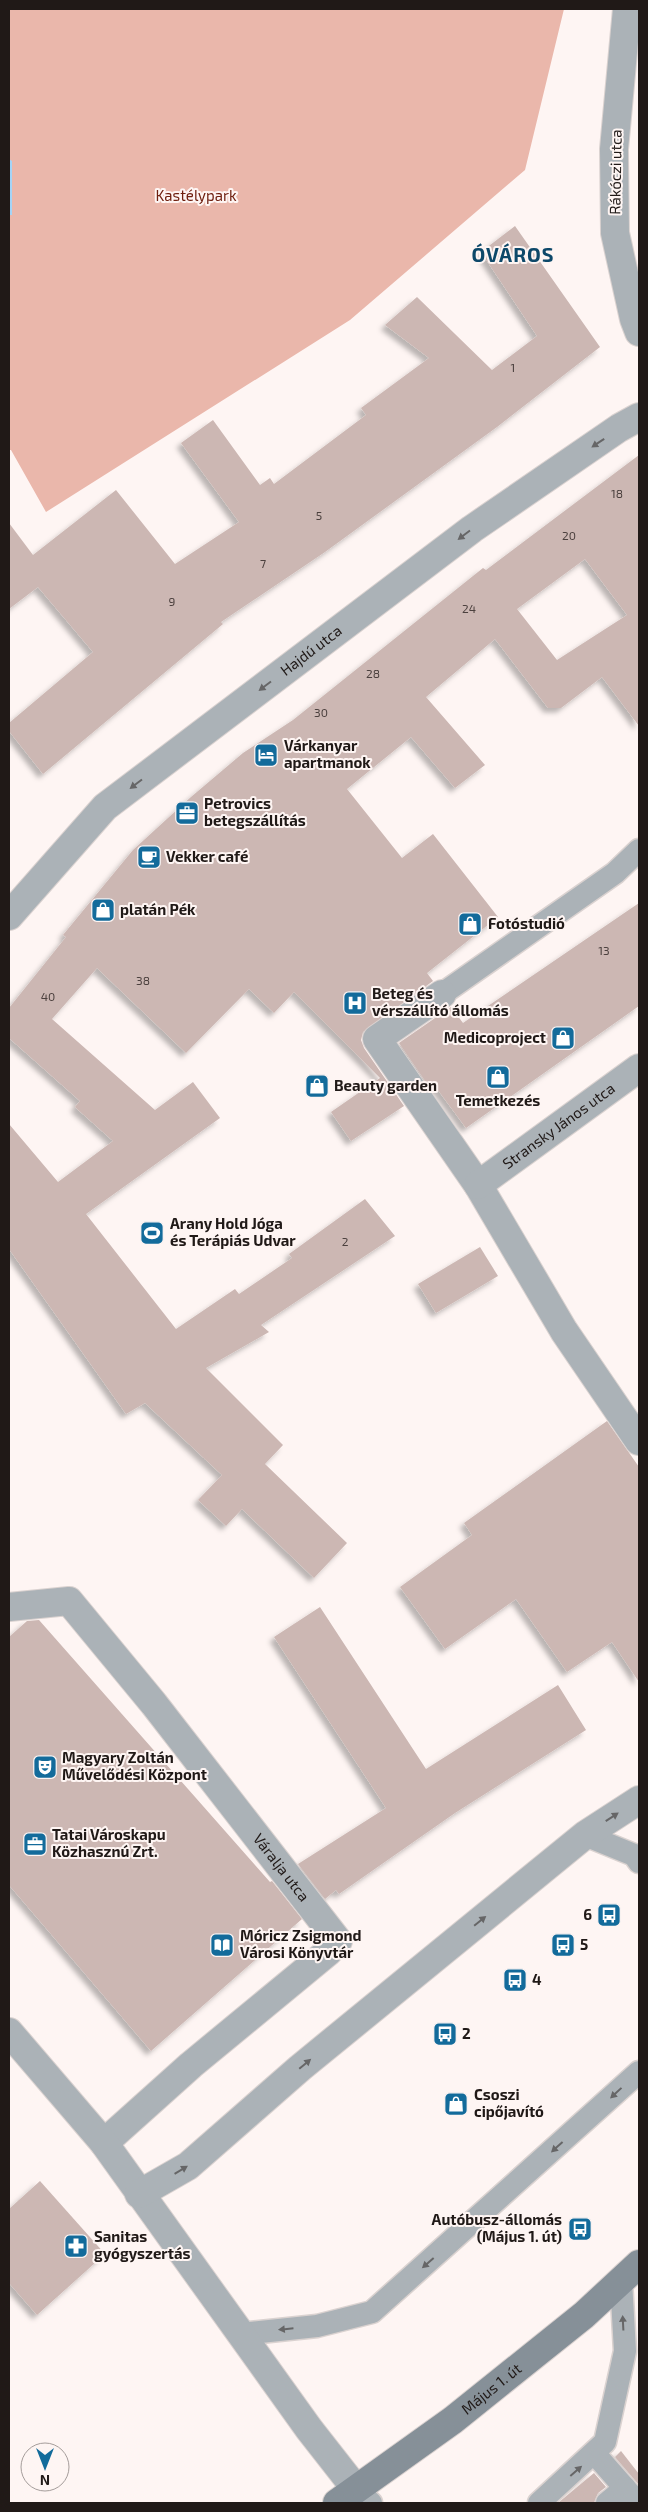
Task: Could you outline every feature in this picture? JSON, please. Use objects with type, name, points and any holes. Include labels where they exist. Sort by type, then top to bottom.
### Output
[{"type":"main road","name":"Május 1. út","points":[[355,2498],[584,2315],[630,2273]]},
{"type":"street","name":"Rákóczi utca","points":[[627,9],[614,149],[615,233],[634,318],[639,332]]},
{"type":"street","name":"Hajdú utca","points":[[9,916],[105,807],[472,529],[619,428],[639,417]]},
{"type":"street","points":[[442,994],[377,1039],[478,1185],[564,1331],[639,1440]]},
{"type":"street","name":"Stransky János utca","points":[[478,1185],[639,1068]]},
{"type":"street","name":"Váralja utca","points":[[9,1607],[69,1601],[154,1704],[338,1941],[328,1952],[191,2065],[104,2143]]},
{"type":"street","points":[[140,2194],[188,2166],[300,2068],[585,1835],[639,1800]]},
{"type":"street","points":[[9,2032],[104,2143],[309,2429],[355,2498]]},
{"type":"lane","points":[[442,994],[615,873],[639,850]]},
{"type":"lane","points":[[585,1835],[634,1855],[639,1862]]},
{"type":"lane","points":[[241,2334],[318,2326],[372,2312],[639,2072]]},
{"type":"lane","points":[[539,2503],[595,2454],[605,2442],[625,2351],[630,2273]]},
{"type":"lane","points":[[595,2454],[631,2496],[607,2503]]},
{"type":"green space","name":"Kastélypark","points":[[9,9],[564,9],[525,170],[350,320],[46,512],[11,450],[9,450]]},
{"type":"water","points":[[9,159],[12,161],[12,215],[9,215]]},
{"type":"building","points":[[515,226],[600,347],[497,427],[325,552],[221,622],[223,624],[43,774],[9,731],[9,723],[93,652],[38,587],[9,609],[9,523],[33,555],[116,490],[175,564],[239,522],[181,443],[213,420],[260,485],[270,478],[274,484],[366,415],[361,408],[429,358],[385,325],[417,297],[492,370],[537,336],[481,252]]},
{"type":"building","points":[[639,455],[639,726],[602,677],[561,708],[548,708],[495,639],[426,697],[485,765],[455,788],[411,737],[347,789],[402,858],[433,834],[498,917],[427,973],[433,981],[363,1032],[361,1040],[364,1048],[404,1106],[351,1141],[331,1112],[380,1078],[294,992],[274,1013],[249,989],[186,1053],[97,968],[52,1019],[155,1110],[193,1082],[220,1118],[86,1214],[176,1329],[235,1289],[239,1294],[292,1258],[289,1254],[365,1199],[395,1236],[261,1325],[269,1332],[206,1368],[283,1445],[265,1464],[347,1543],[314,1578],[242,1509],[226,1526],[198,1500],[222,1475],[145,1403],[126,1414],[9,1249],[9,1124],[58,1182],[113,1141],[75,1107],[80,1101],[9,1038],[9,1008],[66,937],[63,935],[133,850],[243,753],[293,720],[483,568],[486,570]],"holes":[[[585,559],[627,615],[557,660],[517,609]]]},
{"type":"building","points":[[639,903],[639,1006],[466,1128],[435,1086],[430,1088],[399,1043],[451,1007],[463,1023]]},
{"type":"building","points":[[480,1247],[498,1276],[436,1313],[418,1284]]},
{"type":"building","points":[[607,1421],[639,1467],[639,1682],[612,1642],[567,1672],[516,1599],[445,1649],[400,1587],[472,1535],[464,1523]]},
{"type":"building","points":[[320,1607],[426,1769],[558,1685],[586,1730],[455,1813],[339,1894],[336,1890],[325,1899],[298,1864],[386,1808],[274,1637]]},
{"type":"building","points":[[39,1620],[270,1882],[272,1881],[302,1919],[151,2051],[9,1885],[9,1637],[27,1621]]},
{"type":"building","points":[[40,2181],[105,2254],[37,2315],[9,2283],[9,2209]]},
{"type":"building","points":[[621,2451],[639,2474],[639,2485],[615,2457]]},
{"type":"building","points":[[594,2473],[606,2487],[598,2493],[594,2503],[558,2503]]},
{"type":"place","name":"Várkanyar apartmanok","points":[[266,755]]},
{"type":"place","name":"Petrovics betegszállítás","points":[[187,813]]},
{"type":"place","name":"Vekker café","points":[[149,857]]},
{"type":"place","name":"platán Pék","points":[[103,910]]},
{"type":"place","name":"Fotóstudió","points":[[470,924]]},
{"type":"place","name":"Beteg és vérszállító állomás","points":[[355,1003]]},
{"type":"place","name":"Medicoproject","points":[[563,1038]]},
{"type":"place","name":"Temetkezés","points":[[498,1077]]},
{"type":"place","name":"Beauty garden","points":[[317,1086]]},
{"type":"place","name":"Arany Hold Jóga és Terápiás Udvar","points":[[152,1233]]},
{"type":"place","name":"Magyary Zoltán Művelődési Központ","points":[[45,1767]]},
{"type":"place","name":"Tatai Városkapu Közhasznú Zrt.","points":[[35,1844]]},
{"type":"place","name":"6","points":[[609,1915]]},
{"type":"place","name":"Móricz Zsigmond Városi Könyvtár","points":[[222,1945]]},
{"type":"place","name":"5","points":[[563,1945]]},
{"type":"place","name":"4","points":[[515,1980]]},
{"type":"place","name":"2","points":[[445,2034]]},
{"type":"place","name":"Csoszi cipőjavító","points":[[456,2104]]},
{"type":"place","name":"Autóbusz-állomás (Május 1. út)","points":[[580,2229]]},
{"type":"place","name":"Sanitas gyógyszertás","points":[[76,2246]]},
{"type":"district","name":"ÓVÁROS","points":[[513,255]]}]
